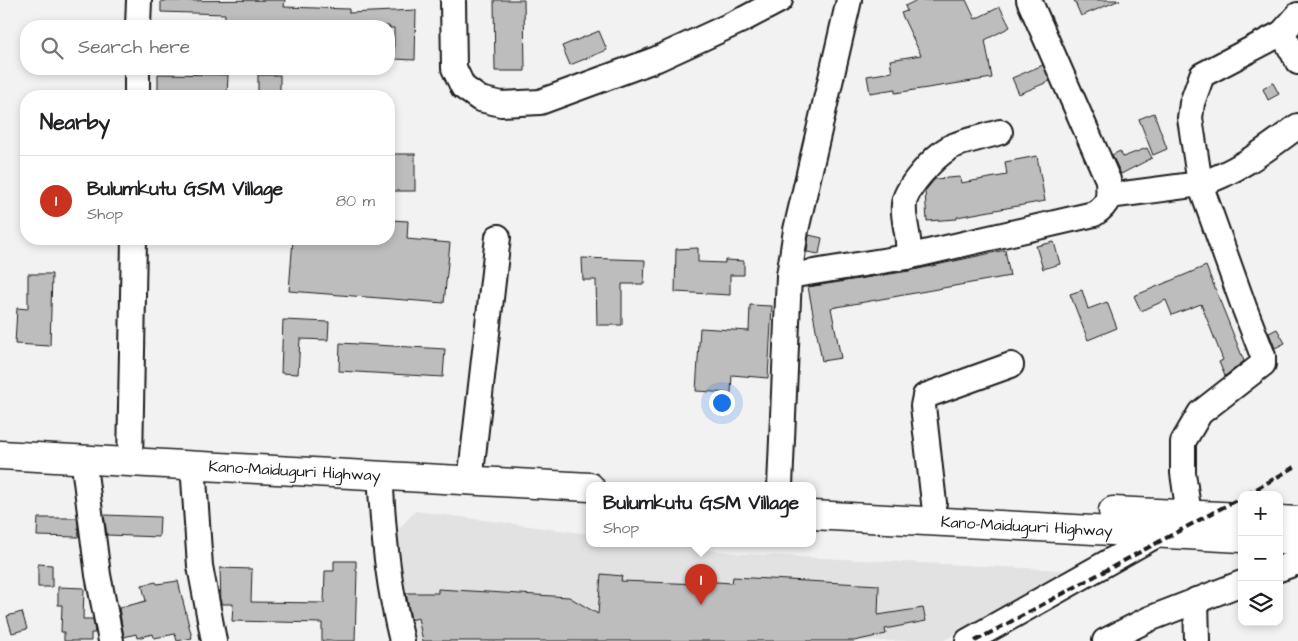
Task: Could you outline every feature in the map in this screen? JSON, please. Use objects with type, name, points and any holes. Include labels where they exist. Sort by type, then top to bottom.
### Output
[{"type":"highway","name":"Kano-Maiduguri Highway","points":[[0,455],[586,487]]},
{"type":"highway","name":"Kano-Maiduguri Highway","points":[[0,468],[586,500]]},
{"type":"highway","name":"Kano-Maiduguri Highway","points":[[816,497],[1238,517]]},
{"type":"highway","name":"Kano-Maiduguri Highway","points":[[816,515],[1238,538]]},
{"type":"highway","points":[[1283,520],[1298,521]]},
{"type":"highway","points":[[1283,540],[1298,541]]},
{"type":"street","points":[[138,20],[139,0]]},
{"type":"street","points":[[453,0],[454,68],[463,87],[480,99],[501,104],[540,102],[657,59],[780,0]]},
{"type":"street","points":[[780,482],[789,276],[796,230],[849,0]]},
{"type":"street","points":[[789,276],[907,258],[1094,214],[1105,206],[1109,196],[1108,180],[1029,0]]},
{"type":"street","points":[[968,641],[1189,515],[1183,473],[1183,442],[1200,413],[1263,364],[1264,356],[1244,307],[1200,184],[1190,118],[1192,103],[1202,75],[1282,33],[1298,15]]},
{"type":"street","points":[[1282,33],[1298,62]]},
{"type":"street","points":[[137,75],[137,90]]},
{"type":"street","points":[[1109,196],[1200,184],[1213,180],[1266,150],[1298,126]]},
{"type":"street","points":[[907,258],[909,250],[904,204],[907,192],[914,182],[949,147],[1000,132]]},
{"type":"street","points":[[470,482],[498,238]]},
{"type":"street","points":[[130,462],[134,245]]},
{"type":"street","points":[[934,503],[923,406],[925,396],[1011,365]]},
{"type":"street","points":[[85,473],[98,575],[111,641]]},
{"type":"street","points":[[194,479],[200,566],[214,641]]},
{"type":"street","points":[[381,489],[384,546],[392,603],[402,641]]},
{"type":"street","points":[[1283,568],[1298,562]]},
{"type":"street","points":[[1106,641],[1149,619],[1238,584]]},
{"type":"street","points":[[1196,600],[1197,641]]},
{"type":"shaded area","points":[[415,511],[586,533],[586,547],[688,547],[743,554],[1064,570],[943,641],[406,641],[384,546]]},
{"type":"building","points":[[285,0],[284,7],[349,9],[349,13],[416,10],[415,60],[395,59],[395,20],[225,20],[225,14],[161,12],[161,1]]},
{"type":"building","points":[[494,0],[524,0],[525,71],[495,71]]},
{"type":"building","points":[[917,0],[966,0],[975,19],[1000,7],[1010,27],[985,40],[992,78],[895,93],[895,89],[870,93],[867,76],[892,72],[890,60],[921,55],[901,13],[907,11],[905,6]]},
{"type":"building","points":[[1074,0],[1120,0],[1081,16]]},
{"type":"building","points":[[599,31],[607,50],[570,65],[562,46]]},
{"type":"building","points":[[1043,65],[1050,81],[1019,94],[1012,78]]},
{"type":"building","points":[[158,75],[228,75],[227,90],[158,90]]},
{"type":"building","points":[[258,75],[280,75],[280,90],[258,90]]},
{"type":"building","points":[[1273,83],[1279,94],[1268,100],[1263,89]]},
{"type":"building","points":[[1154,113],[1167,149],[1153,155],[1139,119]]},
{"type":"building","points":[[1147,148],[1152,158],[1121,174],[1112,155],[1120,151],[1123,157]]},
{"type":"building","points":[[395,154],[415,154],[415,191],[395,191]]},
{"type":"building","points":[[1037,156],[1045,201],[957,217],[957,219],[927,221],[925,191],[935,179],[960,177],[961,183],[1007,175],[1005,162]]},
{"type":"building","points":[[395,220],[408,221],[407,239],[450,243],[444,303],[289,291],[293,245],[395,245]]},
{"type":"building","points":[[809,235],[822,238],[819,254],[807,252]]},
{"type":"building","points":[[1054,242],[1060,264],[1043,269],[1036,246]]},
{"type":"building","points":[[698,248],[698,262],[725,263],[725,260],[744,261],[744,275],[730,275],[730,295],[675,292],[676,249]]},
{"type":"building","points":[[1005,250],[1010,276],[831,308],[841,358],[822,361],[808,287],[909,271]]},
{"type":"building","points":[[582,258],[645,260],[644,284],[622,284],[622,325],[597,325],[596,280],[583,280]]},
{"type":"building","points":[[1206,266],[1244,361],[1225,376],[1219,362],[1223,360],[1201,304],[1172,315],[1166,300],[1141,311],[1134,296]]},
{"type":"building","points":[[28,274],[52,274],[50,346],[15,344],[17,308],[28,309]]},
{"type":"building","points":[[1082,290],[1088,309],[1107,302],[1117,328],[1088,340],[1070,294]]},
{"type":"building","points":[[750,305],[772,306],[768,378],[732,375],[731,393],[696,391],[700,328],[749,331]]},
{"type":"building","points":[[283,320],[329,322],[328,340],[300,339],[298,374],[281,373]]},
{"type":"building","points":[[1277,329],[1285,343],[1275,348],[1269,333]]},
{"type":"building","points":[[340,343],[445,349],[443,377],[339,371]]},
{"type":"building","points":[[104,515],[160,517],[159,537],[107,535]]},
{"type":"building","points":[[38,518],[77,518],[78,537],[37,536]]},
{"type":"building","points":[[334,561],[356,561],[355,641],[322,641],[322,623],[232,621],[233,604],[221,604],[220,568],[252,569],[251,602],[324,603],[325,571],[334,571]]},
{"type":"building","points":[[38,564],[52,565],[52,587],[38,587]]},
{"type":"building","points":[[601,574],[622,576],[621,581],[700,584],[700,581],[732,583],[733,577],[879,585],[878,615],[923,608],[926,621],[885,629],[886,634],[854,641],[423,641],[418,618],[411,620],[406,593],[438,593],[438,589],[569,597],[598,614]]},
{"type":"building","points":[[178,581],[192,638],[177,641],[175,634],[154,638],[153,634],[137,638],[136,634],[124,637],[119,608],[146,601],[142,585]]},
{"type":"building","points":[[58,587],[84,588],[83,619],[93,619],[95,633],[91,633],[91,641],[64,641],[64,632],[61,632],[62,605],[58,605]]},
{"type":"building","points":[[22,612],[27,629],[12,633],[7,616]]},
{"type":"railway","points":[[1253,491],[1298,465]]},
{"type":"railway","points":[[975,641],[1238,499]]},
{"type":"place","name":"Bulumkutu GSM Village","points":[[701,605]]}]
